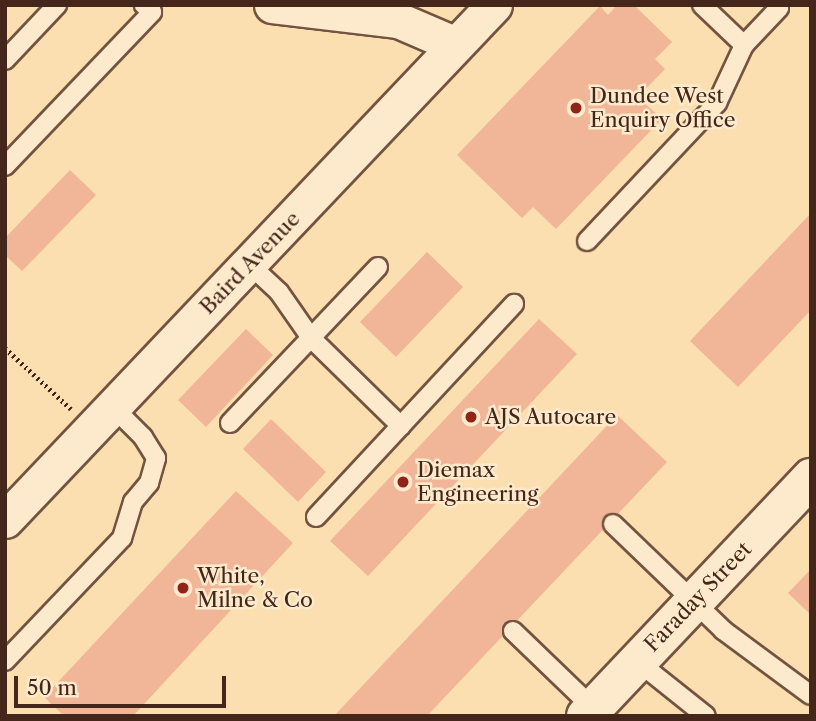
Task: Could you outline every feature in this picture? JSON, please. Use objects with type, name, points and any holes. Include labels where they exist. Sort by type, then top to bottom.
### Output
[{"type":"street","points":[[272,5],[398,20],[456,46]]},
{"type":"street","name":"Baird Avenue","points":[[5,520],[494,5]]},
{"type":"street","name":"Faraday Street","points":[[589,712],[811,478]]},
{"type":"lane","points":[[5,60],[57,5]]},
{"type":"lane","points":[[5,166],[152,12],[144,5]]},
{"type":"lane","points":[[702,5],[744,45]]},
{"type":"lane","points":[[587,242],[718,103],[744,45],[779,8],[776,5]]},
{"type":"lane","points":[[249,264],[279,292],[311,338],[401,426]]},
{"type":"lane","points":[[230,423],[378,267]]},
{"type":"lane","points":[[316,517],[514,304]]},
{"type":"lane","points":[[5,661],[122,538],[133,502],[149,483],[156,458],[143,437],[103,418]]},
{"type":"lane","points":[[613,524],[723,630],[811,695]]},
{"type":"lane","points":[[513,631],[589,712]]},
{"type":"lane","points":[[637,661],[706,716]]},
{"type":"path","points":[[5,348],[103,418]]},
{"type":"building","name":"Dundee West Enquiry Office","points":[[617,5],[634,5],[672,42],[655,59],[665,69],[638,97],[662,119],[556,229],[533,207],[522,218],[457,155],[600,6],[608,15]]},
{"type":"building","points":[[70,170],[96,195],[22,271],[5,255],[5,238]]},
{"type":"building","points":[[811,213],[811,310],[738,387],[690,341]]},
{"type":"building","points":[[427,252],[463,287],[396,357],[360,322]]},
{"type":"building","points":[[539,319],[577,354],[368,576],[330,541]]},
{"type":"building","points":[[246,329],[273,355],[206,427],[178,400]]},
{"type":"building","points":[[617,415],[667,462],[427,716],[334,716]]},
{"type":"building","points":[[271,419],[326,472],[298,502],[243,449]]},
{"type":"building","points":[[236,491],[293,543],[133,716],[64,716],[44,697]]},
{"type":"building","points":[[811,569],[811,615],[788,593]]},
{"type":"place","name":"Dundee West Enquiry Office","points":[[576,108]]},
{"type":"place","name":"AJS Autocare","points":[[471,417]]},
{"type":"place","name":"Diemax Engineering","points":[[403,482]]},
{"type":"place","name":"White, Milne & Co","points":[[183,588]]}]
